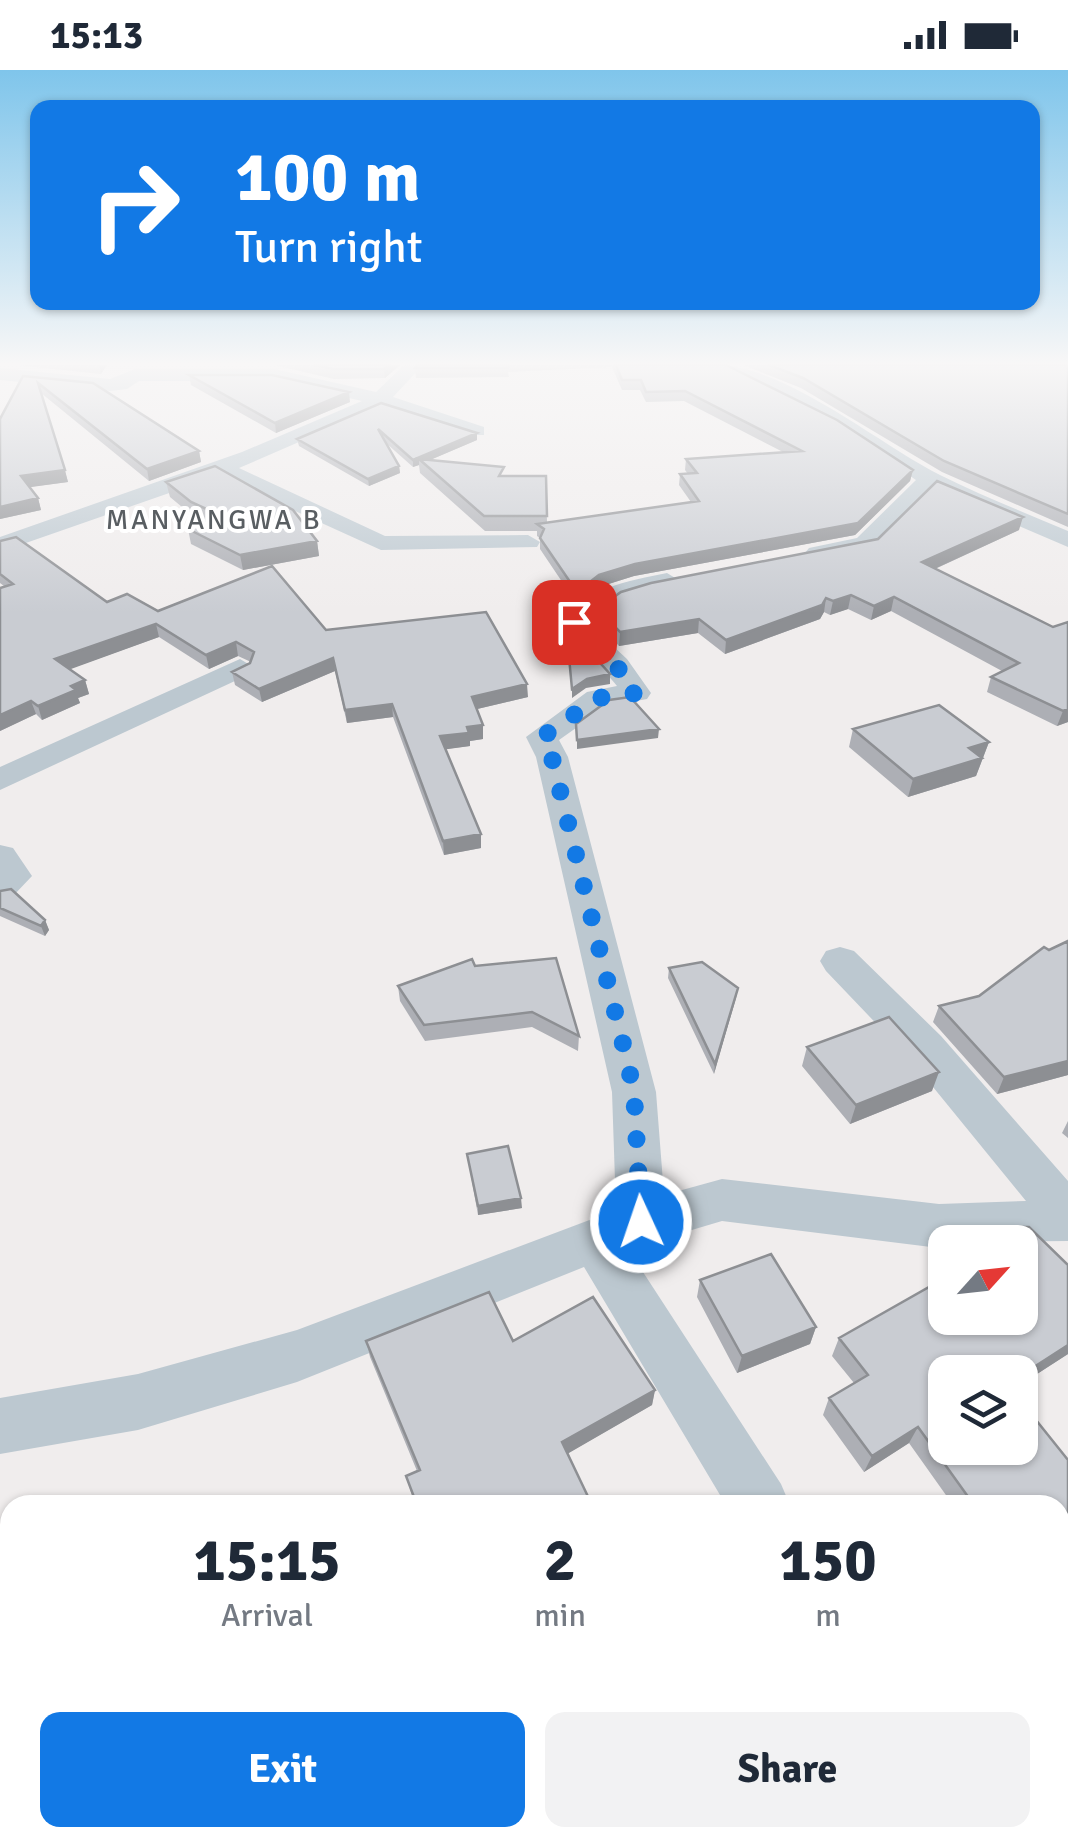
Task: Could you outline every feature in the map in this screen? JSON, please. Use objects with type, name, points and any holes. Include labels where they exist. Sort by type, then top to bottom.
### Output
[{"type":"street","points":[[0,546],[267,448]]},
{"type":"street","points":[[881,448],[930,479],[1068,540]]},
{"type":"street","points":[[220,468],[381,544],[528,542]]},
{"type":"street","points":[[786,559],[866,544],[930,479]]},
{"type":"street","points":[[703,574],[644,586],[580,613],[574,622],[576,629],[616,665],[636,693],[598,698],[542,737],[552,758],[634,1092],[618,1232],[755,1495]]},
{"type":"street","points":[[0,780],[240,668]]},
{"type":"street","points":[[0,856],[14,869],[14,876],[0,887]]},
{"type":"street","points":[[840,961],[926,1048],[1068,1218]]},
{"type":"street","points":[[0,1426],[138,1402],[297,1356],[618,1232],[722,1200],[939,1226],[1068,1218]]},
{"type":"building","points":[[0,448],[58,448],[65,470],[21,476],[38,498],[0,507]]},
{"type":"building","points":[[120,448],[199,451],[147,469]]},
{"type":"building","points":[[313,448],[389,448],[399,466],[368,479]]},
{"type":"building","points":[[399,448],[442,448],[413,460]]},
{"type":"building","points":[[796,448],[879,448],[913,470],[858,523],[635,564],[599,575],[577,592],[540,538],[544,529],[537,524],[699,501],[680,474],[697,473],[686,459],[802,451]]},
{"type":"building","points":[[922,448],[1068,448],[1068,514]]},
{"type":"building","points":[[419,459],[504,467],[499,476],[546,476],[547,516],[484,516]]},
{"type":"building","points":[[215,466],[293,510],[317,541],[240,555],[188,529],[222,516],[191,502],[166,482]]},
{"type":"building","points":[[937,481],[1023,517],[922,562],[1053,627],[1068,622],[1068,709],[1063,711],[991,677],[1019,663],[894,597],[874,606],[851,595],[833,601],[826,598],[822,605],[726,640],[699,619],[620,632],[597,609],[621,592],[651,583],[878,539]]},
{"type":"building","points":[[16,537],[107,602],[127,594],[158,611],[272,566],[326,630],[486,612],[527,684],[472,697],[483,725],[467,727],[469,733],[440,736],[481,834],[443,841],[392,704],[345,710],[333,658],[259,689],[232,672],[250,663],[254,652],[236,642],[206,655],[156,624],[55,659],[85,680],[71,686],[76,690],[38,706],[31,701],[0,715],[0,588],[13,584],[0,574],[0,541]]},
{"type":"building","points":[[566,625],[610,674],[587,679],[572,689]]},
{"type":"building","points":[[630,697],[659,729],[577,740],[576,724],[609,700]]},
{"type":"building","points":[[939,705],[989,742],[969,748],[982,758],[913,779],[853,729]]},
{"type":"building","points":[[11,889],[45,920],[41,926],[0,908],[0,891]]},
{"type":"building","points":[[1068,941],[1068,1061],[1004,1077],[939,1006],[979,996],[1044,947],[1049,950]]},
{"type":"building","points":[[556,958],[579,1036],[532,1012],[424,1025],[398,986],[472,959],[475,966]]},
{"type":"building","points":[[702,962],[738,988],[715,1064],[669,968]]},
{"type":"building","points":[[889,1017],[939,1072],[856,1105],[807,1047]]},
{"type":"building","points":[[508,1146],[521,1198],[478,1206],[467,1154]]},
{"type":"building","points":[[1038,1236],[1068,1265],[1068,1345],[1038,1364],[1038,1355],[928,1355],[928,1441],[918,1427],[872,1456],[829,1398],[868,1375],[839,1338],[928,1288],[928,1335],[1038,1335]]},
{"type":"building","points":[[771,1254],[816,1327],[742,1356],[700,1280]]},
{"type":"building","points":[[489,1292],[513,1341],[593,1297],[655,1390],[562,1442],[587,1495],[413,1495],[406,1476],[420,1470],[366,1341]]},
{"type":"building","points":[[1038,1422],[1068,1460],[1068,1495],[967,1495],[945,1465],[1038,1465]]},
{"type":"district","name":"MANYANGWA B","points":[[214,520]]},
{"type":"route","points":[[574,622],[576,629],[630,681],[636,693],[598,698],[542,737],[552,758],[634,1092],[641,1222]]}]
